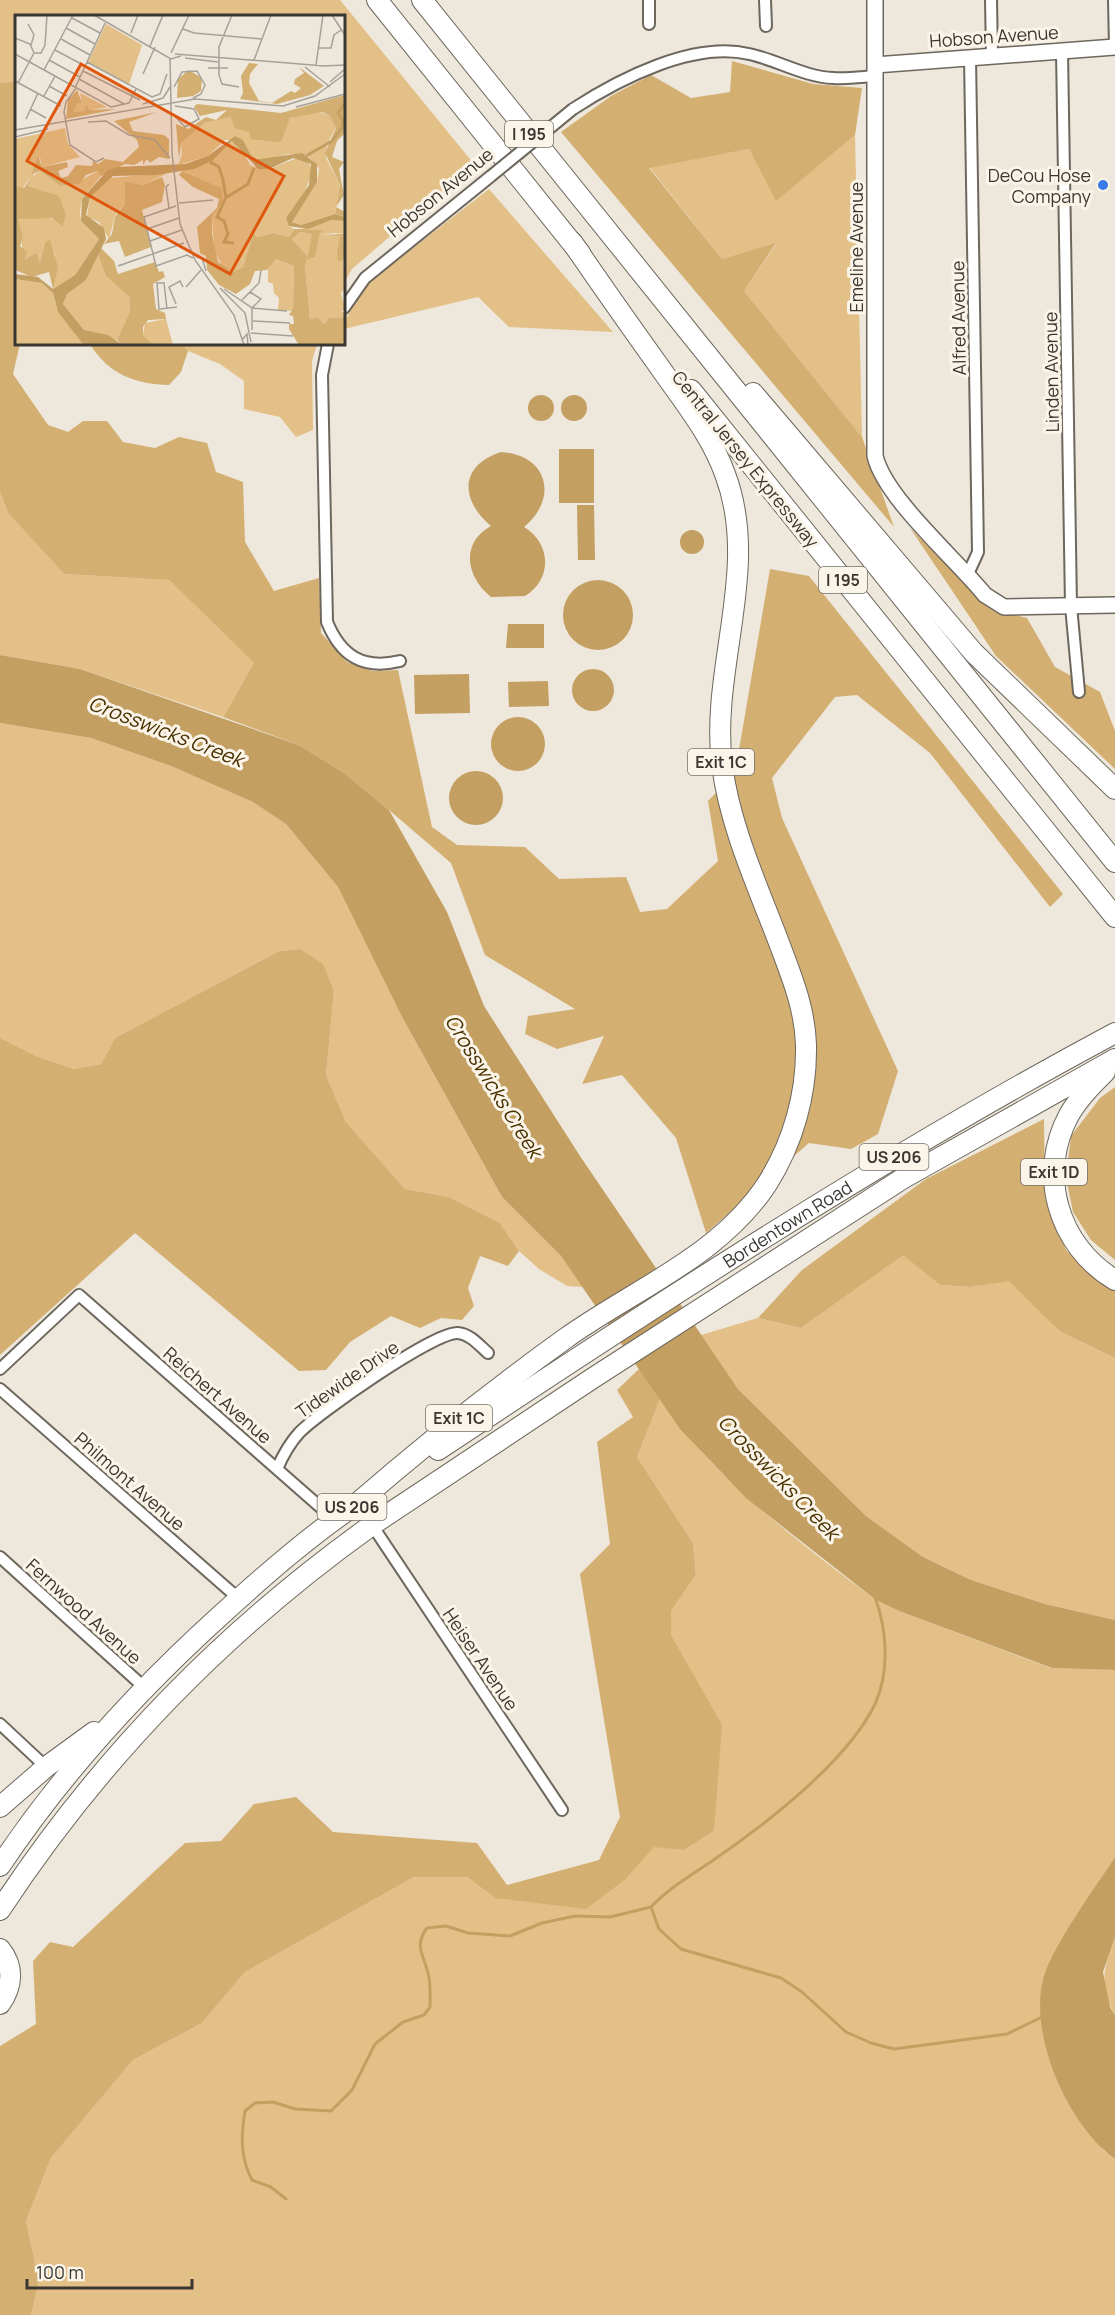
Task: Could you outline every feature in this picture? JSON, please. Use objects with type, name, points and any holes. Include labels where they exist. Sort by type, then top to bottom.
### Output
[{"type":"highway","points":[[364,0],[498,151]]},
{"type":"highway","name":"Central Jersey Expressway","points":[[377,0],[1115,917]]},
{"type":"highway","name":"Central Jersey Expressway","points":[[422,0],[1115,862]]},
{"type":"highway","name":"Exit 1C","points":[[354,1506],[494,1390],[569,1335],[708,1247],[731,1227],[749,1209],[777,1167],[791,1136],[802,1096],[805,1071],[804,1021],[799,996],[733,818],[721,761],[721,713],[740,553],[733,498],[722,467],[704,429],[572,243]]},
{"type":"highway","points":[[637,267],[781,424],[974,653],[1115,789]]},
{"type":"highway","points":[[1024,748],[1115,850]]},
{"type":"highway","name":"Bordentown Road","points":[[354,1506],[580,1354],[848,1184],[1115,1033]]},
{"type":"highway","name":"Bordentown Road","points":[[372,1526],[593,1378],[902,1179],[1115,1060]]},
{"type":"highway","name":"Exit 1D","points":[[1115,1060],[1087,1090],[1070,1113],[1057,1144],[1054,1181],[1059,1208],[1069,1235],[1091,1263],[1115,1280]]},
{"type":"highway","name":"US 206","points":[[0,1866],[61,1784],[145,1688],[238,1598],[354,1506]]},
{"type":"highway","name":"US 206","points":[[0,1910],[91,1784],[173,1694],[272,1602],[372,1526]]},
{"type":"highway","points":[[0,1807],[46,1767],[123,1712]]},
{"type":"highway","points":[[0,1949],[8,1962],[10,1986],[0,2004]]},
{"type":"street","points":[[649,0],[649,24]]},
{"type":"street","points":[[765,0],[766,26]]},
{"type":"street","name":"Emeline Avenue","points":[[875,0],[875,456],[878,468],[890,490],[985,594],[1004,607],[1115,605]]},
{"type":"street","points":[[992,0],[992,56]]},
{"type":"street","points":[[1114,0],[1115,47]]},
{"type":"street","name":"Hobson Avenue","points":[[345,307],[365,278],[573,110],[613,86],[684,57],[709,51],[749,54],[833,78],[875,70],[970,58],[1115,47]]},
{"type":"street","name":"Linden Avenue","points":[[1062,51],[1071,606],[1079,692]]},
{"type":"street","name":"Alfred Avenue","points":[[968,574],[978,552],[970,58]]},
{"type":"street","points":[[328,345],[322,375],[327,622],[339,644],[360,660],[372,665],[399,661]]},
{"type":"street","name":"Reichert Avenue","points":[[0,1369],[79,1295],[335,1520]]},
{"type":"street","name":"Tidewide Drive","points":[[278,1469],[286,1449],[313,1420],[420,1349],[447,1334],[459,1333],[472,1338],[488,1353]]},
{"type":"street","name":"Philmont Avenue","points":[[0,1389],[238,1598]]},
{"type":"street","name":"Heiser Avenue","points":[[372,1526],[562,1810]]},
{"type":"street","name":"Fernwood Avenue","points":[[0,1557],[145,1688]]},
{"type":"street","points":[[0,1724],[46,1767]]},
{"type":"shaded area","points":[[0,0],[340,0],[474,164],[352,269],[345,281],[345,15],[15,15],[15,81],[0,83]]},
{"type":"shaded area","points":[[732,61],[813,84],[862,88],[855,135],[776,201],[749,149],[649,168],[722,259],[776,243],[744,291],[862,437],[894,527],[561,132],[611,96],[651,75],[691,98],[730,92]]},
{"type":"shaded area","points":[[15,81],[15,345],[20,345],[13,374],[48,425],[68,432],[83,421],[107,421],[123,442],[155,448],[179,437],[207,443],[216,472],[243,482],[245,542],[274,591],[319,578],[321,633],[347,662],[372,671],[398,670],[432,827],[457,845],[525,847],[559,879],[626,877],[640,912],[667,909],[718,861],[708,801],[735,773],[770,569],[809,576],[1063,894],[1050,907],[930,753],[857,695],[835,697],[772,778],[782,818],[898,1071],[878,1134],[851,1149],[809,1143],[706,1233],[676,1138],[622,1075],[582,1084],[604,1036],[557,1049],[525,1034],[528,1016],[575,1009],[485,955],[451,863],[344,773],[299,745],[223,717],[254,663],[169,580],[64,574],[8,513],[0,492],[0,83]]},
{"type":"shaded area","points":[[855,135],[862,437],[744,291],[776,244],[722,259],[649,167],[749,149],[776,200]]},
{"type":"shaded area","points":[[489,189],[613,332],[509,327],[478,297],[345,329],[345,321],[363,287]]},
{"type":"shaded area","points":[[91,345],[183,345],[188,351],[181,372],[169,385],[145,382],[124,375],[105,363]]},
{"type":"shaded area","points":[[183,345],[317,345],[312,361],[313,430],[296,437],[280,417],[244,409],[244,381],[220,364],[188,351]]},
{"type":"shaded area","points":[[0,492],[8,513],[64,574],[169,580],[254,663],[223,717],[80,669],[0,655]]},
{"type":"shaded area","points":[[910,528],[990,609],[1027,618],[1055,667],[1100,692],[1115,731],[1115,769],[996,656]]},
{"type":"shaded area","points":[[0,723],[91,738],[171,766],[253,802],[286,824],[338,887],[401,1015],[502,1197],[561,1256],[583,1287],[567,1286],[539,1269],[519,1251],[500,1223],[449,1197],[405,1189],[346,1122],[326,1075],[334,991],[300,949],[279,951],[115,1038],[101,1064],[74,1069],[36,1056],[0,1038]]},
{"type":"shaded area","points":[[300,949],[323,964],[334,991],[326,1075],[346,1122],[405,1189],[449,1197],[500,1223],[519,1251],[508,1266],[480,1256],[468,1288],[474,1306],[462,1320],[441,1318],[420,1328],[391,1316],[350,1342],[326,1370],[299,1371],[135,1233],[0,1355],[0,1038],[36,1056],[74,1069],[101,1064],[115,1038],[279,951]]},
{"type":"shaded area","points":[[1115,1087],[1115,1260],[1091,1240],[1073,1212],[1066,1177],[1071,1136],[1100,1098]]},
{"type":"shaded area","points":[[1044,1119],[1045,1198],[1066,1250],[1100,1283],[1115,1289],[1115,1358],[1059,1331],[1009,1281],[970,1287],[940,1285],[903,1255],[801,1328],[758,1318],[802,1270],[926,1179]]},
{"type":"shaded area","points":[[903,1254],[940,1285],[970,1287],[1009,1280],[1059,1331],[1115,1358],[1115,1620],[1045,1604],[971,1580],[923,1557],[866,1516],[738,1389],[701,1335],[758,1318],[801,1328]]},
{"type":"shaded area","points":[[639,1369],[660,1399],[637,1457],[693,1543],[696,1575],[671,1611],[671,1635],[722,1725],[714,1831],[684,1850],[654,1847],[627,1878],[586,1909],[495,1898],[467,1877],[414,1877],[245,1972],[202,2023],[133,2060],[51,2158],[26,2221],[39,2281],[31,2315],[0,2315],[0,2046],[36,2024],[33,1961],[50,1942],[73,1947],[185,1843],[221,1841],[254,1804],[296,1797],[333,1832],[477,1843],[507,1885],[599,1860],[620,1817],[580,1574],[610,1544],[597,1442],[633,1417],[617,1390]]},
{"type":"shaded area","points":[[660,1399],[706,1457],[732,1483],[788,1532],[876,1600],[899,1611],[1051,1668],[1115,1670],[1115,1857],[1060,1943],[1042,1983],[1041,2017],[1103,2150],[1115,2159],[1115,2315],[31,2315],[39,2281],[26,2221],[51,2158],[133,2060],[202,2023],[245,1972],[414,1877],[467,1877],[495,1898],[627,1878],[654,1846],[684,1850],[714,1831],[715,1797],[684,1660],[671,1635],[671,1611],[696,1575],[693,1543],[637,1457]]},
{"type":"shaded area","points":[[1115,1937],[1115,2015],[1106,1994],[1104,1976]]},
{"type":"water","points":[[541,395],[550,399],[554,408],[550,417],[541,421],[532,417],[528,408],[532,399]]},
{"type":"water","points":[[574,395],[583,399],[587,408],[583,417],[574,421],[565,417],[561,408],[565,399]]},
{"type":"water","points":[[559,449],[594,449],[594,503],[559,503]]},
{"type":"water","points":[[501,452],[517,455],[529,461],[538,469],[543,480],[542,503],[535,516],[524,527],[533,534],[544,551],[544,571],[534,589],[525,596],[491,597],[476,580],[470,560],[474,541],[491,526],[474,506],[469,485],[471,475],[487,458]]},
{"type":"water","points":[[577,505],[594,505],[595,560],[578,560]]},
{"type":"water","points":[[692,530],[697,531],[703,537],[703,547],[697,553],[692,554],[687,553],[681,547],[680,542],[681,537],[687,531]]},
{"type":"water","points":[[598,580],[611,583],[623,590],[630,602],[633,615],[630,628],[623,640],[611,647],[598,650],[585,647],[573,640],[566,628],[563,615],[566,602],[573,590],[585,583]]},
{"type":"water","points":[[508,624],[544,624],[544,648],[506,648]]},
{"type":"water","points":[[0,655],[80,669],[299,745],[344,773],[389,810],[447,912],[484,1006],[580,1156],[738,1389],[866,1516],[923,1557],[971,1580],[1045,1604],[1115,1620],[1115,1670],[1052,1668],[899,1611],[876,1600],[746,1498],[680,1429],[561,1256],[502,1197],[401,1015],[338,887],[286,824],[253,802],[171,766],[91,738],[0,723]]},
{"type":"water","points":[[593,669],[608,675],[614,690],[608,705],[593,711],[578,705],[572,690],[578,675]]},
{"type":"water","points":[[469,674],[470,713],[415,714],[414,675]]},
{"type":"water","points":[[548,681],[549,706],[509,707],[508,682]]},
{"type":"water","points":[[518,717],[528,719],[537,725],[543,734],[545,744],[543,754],[537,763],[528,769],[518,771],[508,769],[499,763],[493,754],[491,744],[493,734],[499,725],[508,719]]},
{"type":"water","points":[[476,771],[486,773],[495,779],[501,788],[503,798],[501,808],[495,817],[486,823],[476,825],[466,823],[457,817],[451,808],[449,798],[451,788],[457,779],[466,773]]},
{"type":"water","points":[[1115,1857],[1115,1937],[1103,1972],[1110,2007],[1115,2015],[1115,2159],[1083,2126],[1057,2080],[1042,2031],[1040,2007],[1042,1984],[1053,1954]]},
{"type":"waterway","name":"Crosswicks Creek","points":[[651,1907],[672,1888],[780,1811],[826,1769],[846,1748],[862,1726],[880,1691],[885,1664],[882,1623],[875,1597]]},
{"type":"waterway","name":"Crosswicks Creek","points":[[651,1907],[659,1929],[681,1949],[781,1978],[802,1992],[846,2032],[871,2043],[894,2049],[1007,2034],[1044,2016]]},
{"type":"waterway","points":[[286,2199],[271,2187],[252,2180],[245,2163],[242,2146],[245,2111],[255,2103],[273,2102],[295,2109],[331,2111],[352,2090],[375,2044],[403,2022],[424,2015],[430,2007],[429,1977],[420,1945],[427,1928],[446,1926],[468,1933],[510,1936],[542,1923],[575,1916],[610,1917],[651,1907]]},
{"type":"place","name":"DeCou Hose Company","points":[[1103,185]]}]
